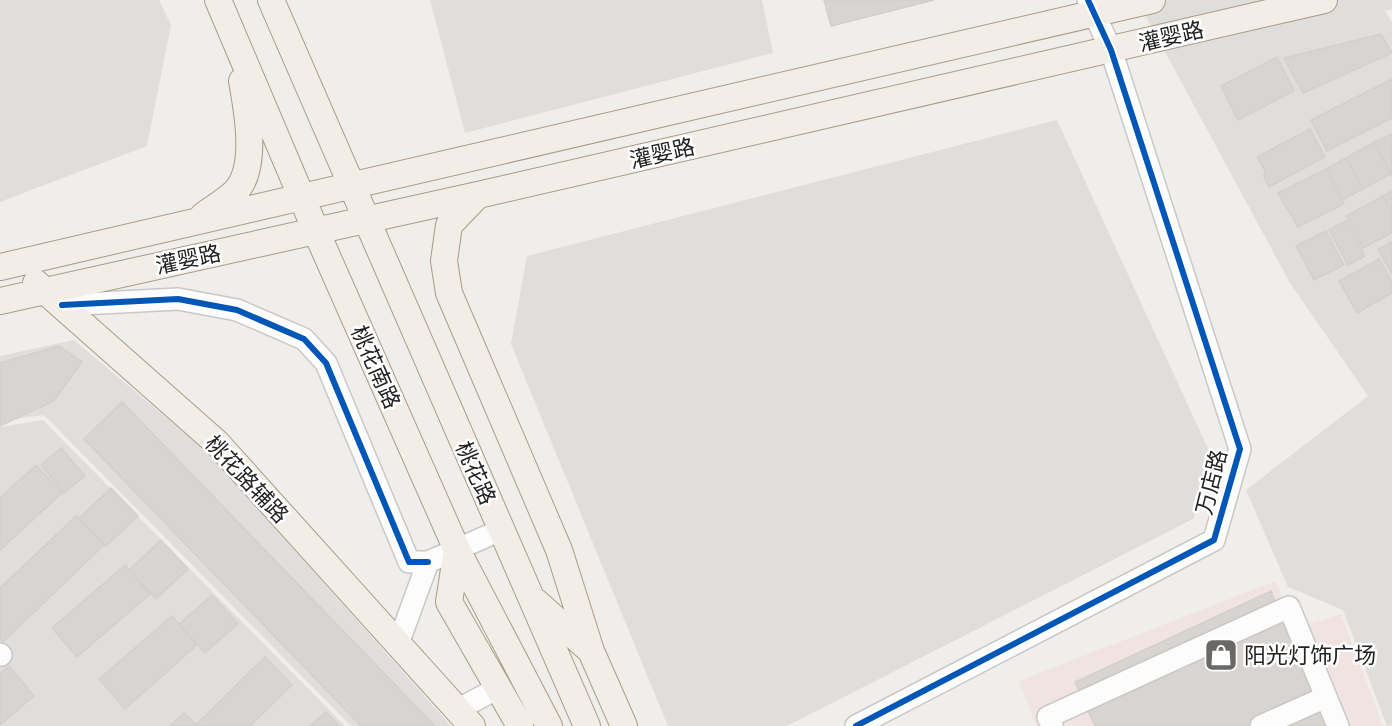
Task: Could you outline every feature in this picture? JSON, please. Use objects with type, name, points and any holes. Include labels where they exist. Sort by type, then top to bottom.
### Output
[{"type":"main road","name":"桃花南路","points":[[218,0],[456,550],[549,726]]},
{"type":"main road","points":[[272,0],[366,220]]},
{"type":"main road","name":"灌婴路","points":[[4,262],[351,186],[1091,7],[1152,0]]},
{"type":"main road","name":"灌婴路","points":[[0,301],[53,298],[316,231],[1324,0]]},
{"type":"main road","points":[[195,222],[239,188],[245,173],[249,144],[247,113],[235,39]]},
{"type":"main road","points":[[478,195],[449,225],[444,261],[449,293],[559,550],[591,651],[624,726]]},
{"type":"main road","name":"桃花路","points":[[366,220],[587,726]]},
{"type":"main road","name":"桃花路辅路","points":[[4,262],[53,298],[217,443],[464,718]]},
{"type":"main road","points":[[456,550],[449,602],[520,726]]},
{"type":"main road","points":[[530,597],[591,651]]},
{"type":"street","name":"万店路","points":[[856,726],[1214,540],[1240,449],[1112,50],[1091,7]]},
{"type":"street","points":[[53,298],[178,298],[237,310],[304,339],[326,363],[409,562],[428,562],[501,530]]},
{"type":"street","points":[[398,644],[428,562]]},
{"type":"street","points":[[1052,726],[1048,717],[1289,607],[1338,726]]},
{"type":"street","points":[[464,718],[498,687]]},
{"type":"street","points":[[1261,726],[1326,698]]},
{"type":"shaded area","points":[[0,0],[159,0],[171,25],[147,146],[0,202]]},
{"type":"shaded area","points":[[430,0],[762,0],[773,53],[465,133]]},
{"type":"shaded area","points":[[1137,0],[1392,0],[1392,9],[1385,11],[1392,22],[1392,725],[1387,726],[1343,610],[1288,587],[1246,490],[1368,396],[1290,283]]},
{"type":"shaded area","points":[[1057,120],[1215,464],[1193,519],[787,726],[668,726],[511,344],[527,256]]},
{"type":"shaded area","points":[[74,340],[207,452],[451,726],[351,726],[44,415],[0,421],[0,356]]},
{"type":"shaded area","points":[[43,420],[345,726],[0,726],[0,427]]},
{"type":"shaded area","name":"阳光灯饰广场","points":[[1276,581],[1293,629],[1341,614],[1383,726],[1036,726],[1019,681]]},
{"type":"building","points":[[824,0],[934,0],[831,26]]},
{"type":"building","points":[[1381,34],[1392,53],[1303,93],[1284,58]]},
{"type":"building","points":[[1277,57],[1294,91],[1238,120],[1221,86]]},
{"type":"building","points":[[1392,79],[1392,118],[1327,151],[1311,120]]},
{"type":"building","points":[[1310,129],[1325,157],[1269,187],[1264,177],[1265,171],[1257,157]]},
{"type":"building","points":[[1392,134],[1392,176],[1374,142]]},
{"type":"building","points":[[1374,142],[1390,174],[1363,189],[1346,158]]},
{"type":"building","points":[[1346,158],[1363,189],[1342,200],[1326,169]]},
{"type":"building","points":[[1326,169],[1344,204],[1298,227],[1278,193]]},
{"type":"building","points":[[1392,191],[1392,213],[1383,196]]},
{"type":"building","points":[[1383,196],[1392,213],[1392,233],[1363,248],[1346,216]]},
{"type":"building","points":[[1346,221],[1365,256],[1348,265],[1329,230]]},
{"type":"building","points":[[1326,231],[1344,265],[1314,280],[1296,246]]},
{"type":"building","points":[[1392,242],[1392,274],[1378,249]]},
{"type":"building","points":[[1379,259],[1392,282],[1392,293],[1357,313],[1339,281]]},
{"type":"building","points":[[59,346],[82,362],[54,401],[0,426],[0,363]]},
{"type":"building","points":[[122,402],[435,726],[361,726],[84,439]]},
{"type":"building","points":[[61,448],[85,476],[64,493],[41,465]]},
{"type":"building","points":[[36,465],[62,493],[0,550],[0,498]]},
{"type":"building","points":[[111,488],[138,516],[106,546],[79,518]]},
{"type":"building","points":[[76,516],[104,545],[3,642],[0,639],[0,588]]},
{"type":"building","points":[[161,540],[188,569],[156,599],[129,570]]},
{"type":"building","points":[[125,565],[150,594],[77,657],[52,628]]},
{"type":"building","name":"阳光灯饰广场","points":[[1271,591],[1327,726],[1095,726],[1075,682]]},
{"type":"building","points":[[212,595],[238,624],[205,653],[179,624]]},
{"type":"building","points":[[172,616],[197,645],[125,709],[99,679]]},
{"type":"building","points":[[265,657],[292,685],[250,726],[196,725]]},
{"type":"building","points":[[9,666],[34,696],[0,725],[0,674]]},
{"type":"building","points":[[326,712],[339,726],[310,726]]},
{"type":"building","points":[[184,713],[198,726],[170,726]]},
{"type":"cycle path","points":[[856,726],[1214,540],[1240,449],[1111,50],[1088,0]]},
{"type":"cycle path","points":[[62,305],[178,299],[237,310],[304,339],[326,363],[409,562],[428,562]]},
{"type":"place","name":"阳光灯饰广场","points":[[1221,655]]}]
